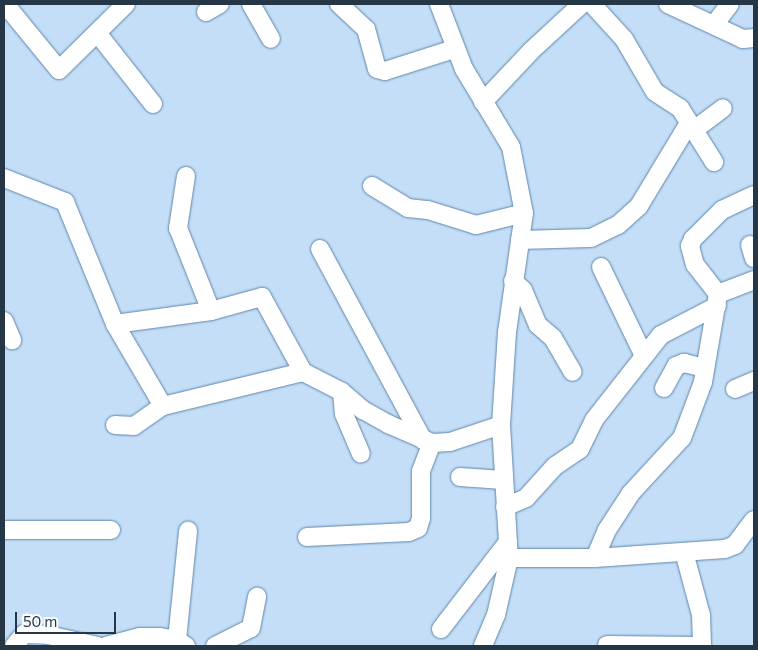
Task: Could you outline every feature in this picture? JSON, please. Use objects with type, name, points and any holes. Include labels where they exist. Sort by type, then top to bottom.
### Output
[{"type":"street","points":[[5,4],[59,70],[98,34],[126,4]]},
{"type":"street","points":[[250,4],[271,40]]},
{"type":"street","points":[[339,4],[366,29],[378,69],[385,71],[454,49]]},
{"type":"street","points":[[439,4],[454,49],[483,102],[512,148],[524,213],[513,281],[501,425],[504,507],[508,550],[496,615],[483,646]]},
{"type":"street","points":[[483,102],[531,51],[582,4]]},
{"type":"street","points":[[592,4],[624,39],[655,92],[680,108],[714,162]]},
{"type":"street","points":[[668,4],[743,39],[754,38]]},
{"type":"street","points":[[714,25],[730,4]]},
{"type":"street","points":[[98,34],[153,104]]},
{"type":"street","points":[[520,240],[591,238],[618,226],[639,206],[692,126],[723,108]]},
{"type":"street","points":[[186,176],[178,228],[210,311]]},
{"type":"street","points":[[4,178],[65,202],[115,324],[163,406]]},
{"type":"street","points":[[372,186],[408,208],[428,210],[476,225],[524,213]]},
{"type":"street","points":[[595,558],[607,530],[631,493],[682,438],[704,368],[717,300],[695,265],[690,246],[693,239],[722,210],[754,195]]},
{"type":"street","points":[[307,537],[409,532],[418,528],[421,518],[421,471],[428,441],[320,249]]},
{"type":"street","points":[[601,267],[644,356]]},
{"type":"street","points":[[504,507],[526,498],[549,471],[580,449],[594,420],[661,335],[672,326],[754,280]]},
{"type":"street","points":[[513,281],[523,290],[538,325],[552,338],[573,372]]},
{"type":"street","points":[[115,324],[210,311],[262,297],[303,372],[342,392],[363,410],[428,441],[450,442],[501,425]]},
{"type":"street","points":[[4,321],[12,340]]},
{"type":"street","points":[[664,388],[676,366],[684,362],[704,368]]},
{"type":"street","points":[[115,425],[134,426],[163,406],[303,372]]},
{"type":"street","points":[[735,389],[754,381]]},
{"type":"street","points":[[342,392],[344,414],[361,454]]},
{"type":"street","points":[[460,477],[503,480]]},
{"type":"street","points":[[508,550],[595,558],[730,548],[754,520]]},
{"type":"street","points":[[4,530],[111,530]]},
{"type":"street","points":[[106,646],[140,637],[182,643],[188,531]]},
{"type":"street","points":[[440,629],[508,550]]},
{"type":"street","points":[[684,552],[701,615],[702,646]]},
{"type":"street","points":[[215,646],[251,628],[256,597]]},
{"type":"street","points":[[14,646],[24,634],[48,635],[98,646]]},
{"type":"street","points":[[607,645],[698,646]]}]
